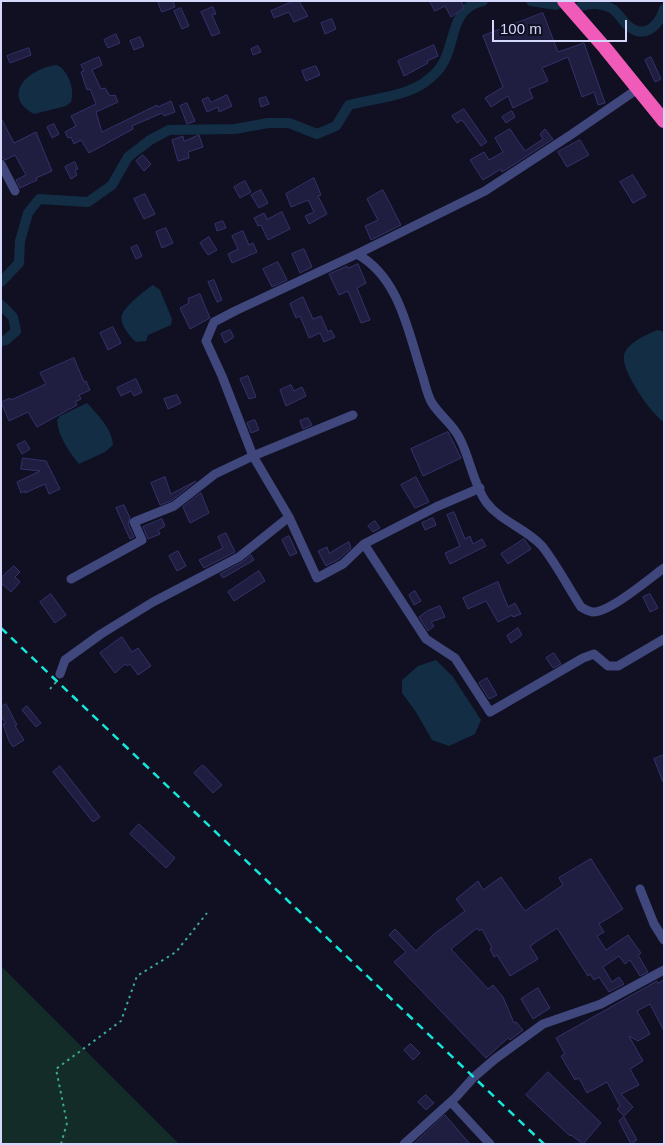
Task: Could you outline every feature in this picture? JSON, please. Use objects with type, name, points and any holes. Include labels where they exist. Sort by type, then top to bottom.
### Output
[{"type":"highway","points":[[564,1],[664,121]]},
{"type":"street","points":[[480,488],[436,507],[364,544],[343,564],[317,578],[289,517],[253,456],[222,376],[206,341],[214,322],[484,191],[572,134],[638,88]]},
{"type":"street","points":[[1,164],[15,191]]},
{"type":"street","points":[[357,254],[368,260],[383,276],[394,295],[410,330],[414,349],[432,403],[454,427],[486,501],[500,517],[531,536],[542,546],[581,607],[591,612],[601,610],[615,603],[664,568]]},
{"type":"street","points":[[72,579],[142,540],[134,522],[174,506],[215,474],[253,456],[353,415]]},
{"type":"street","points":[[60,674],[65,660],[101,634],[153,602],[239,557],[289,517]]},
{"type":"street","points":[[364,544],[426,639],[455,658],[490,712],[583,658],[594,654],[608,666],[618,666],[664,639]]},
{"type":"street","points":[[640,889],[654,924],[664,940]]},
{"type":"street","points":[[404,1144],[451,1102],[474,1077],[542,1024],[601,1004],[664,970]]},
{"type":"street","points":[[451,1102],[490,1144]]},
{"type":"path","points":[[61,1144],[67,1123],[56,1069],[121,1021],[137,976],[176,952],[207,914]]},
{"type":"green space","points":[[1,966],[177,1142],[177,1144],[1,1144]]},
{"type":"water","points":[[57,65],[65,72],[70,81],[71,102],[66,106],[34,114],[24,107],[19,99],[19,91],[22,84],[37,71]]},
{"type":"water","points":[[153,285],[160,290],[172,319],[171,325],[148,335],[146,341],[136,342],[128,333],[121,318],[131,303]]},
{"type":"water","points":[[658,330],[664,332],[664,422],[638,392],[624,362],[624,355],[633,343]]},
{"type":"water","points":[[87,403],[107,428],[113,445],[105,452],[79,464],[62,438],[57,420],[60,416]]},
{"type":"water","points":[[436,660],[453,677],[481,720],[475,734],[449,746],[432,740],[416,712],[402,693],[402,680],[418,666]]},
{"type":"building","points":[[158,1],[173,1],[175,7],[162,12]]},
{"type":"building","points":[[294,1],[299,1],[308,16],[294,22],[289,12],[274,18],[271,11]]},
{"type":"building","points":[[430,1],[461,1],[464,8],[451,17],[445,6],[435,11]]},
{"type":"building","points":[[213,7],[216,14],[212,15],[220,33],[212,36],[201,12]]},
{"type":"building","points":[[181,8],[189,26],[182,29],[174,11]]},
{"type":"building","points":[[543,13],[558,52],[584,43],[605,103],[598,105],[594,92],[582,97],[568,57],[542,68],[548,81],[529,89],[533,98],[513,108],[508,96],[491,107],[485,98],[503,87],[483,36]]},
{"type":"building","points":[[332,19],[336,29],[325,34],[321,23]]},
{"type":"building","points":[[116,34],[120,43],[108,48],[104,40]]},
{"type":"building","points":[[140,37],[144,46],[134,50],[130,41]]},
{"type":"building","points":[[434,45],[438,56],[404,76],[398,61]]},
{"type":"building","points":[[258,46],[261,52],[253,55],[251,49]]},
{"type":"building","points":[[29,48],[31,55],[10,63],[7,56]]},
{"type":"building","points":[[99,57],[102,65],[92,70],[101,89],[105,88],[110,96],[115,95],[118,102],[96,112],[102,132],[157,105],[158,107],[171,101],[175,112],[164,116],[162,113],[132,126],[133,129],[89,153],[81,140],[74,144],[71,137],[68,138],[65,132],[76,126],[71,116],[96,104],[90,89],[87,90],[81,72],[84,71],[81,65]]},
{"type":"building","points":[[651,57],[661,79],[655,82],[645,60]]},
{"type":"building","points":[[316,66],[320,75],[306,81],[302,71]]},
{"type":"building","points":[[227,95],[232,106],[219,112],[218,107],[207,112],[202,100],[208,97],[211,102]]},
{"type":"building","points":[[266,97],[269,104],[261,107],[259,99]]},
{"type":"building","points":[[187,103],[195,121],[187,124],[180,106]]},
{"type":"building","points":[[464,109],[487,142],[481,146],[462,120],[457,123],[452,116]]},
{"type":"building","points":[[512,111],[515,117],[506,123],[502,117]]},
{"type":"building","points":[[1,118],[14,143],[36,132],[52,171],[20,188],[16,180],[26,175],[15,155],[5,160],[1,156]]},
{"type":"building","points":[[54,124],[59,134],[52,138],[47,127]]},
{"type":"building","points":[[510,129],[525,151],[543,139],[540,134],[545,129],[553,139],[502,172],[501,169],[483,180],[470,160],[484,152],[489,160],[503,152],[495,138]]},
{"type":"building","points":[[199,135],[203,147],[188,152],[189,158],[178,161],[172,140],[183,136],[184,141]]},
{"type":"building","points":[[580,140],[589,155],[567,167],[558,152]]},
{"type":"building","points":[[143,155],[151,164],[144,171],[136,161]]},
{"type":"building","points":[[75,162],[78,169],[75,170],[77,175],[71,179],[65,167]]},
{"type":"building","points":[[633,175],[646,196],[633,203],[620,182]]},
{"type":"building","points":[[314,178],[321,195],[318,196],[327,214],[309,224],[305,216],[314,212],[308,200],[291,207],[286,194]]},
{"type":"building","points":[[245,181],[251,192],[240,198],[234,187]]},
{"type":"building","points":[[261,190],[268,203],[259,208],[251,195]]},
{"type":"building","points":[[383,190],[401,225],[371,240],[365,226],[378,220],[367,199]]},
{"type":"building","points":[[145,194],[155,214],[144,219],[134,199]]},
{"type":"building","points":[[282,212],[290,229],[268,240],[261,225],[258,226],[254,218],[264,213],[267,219]]},
{"type":"building","points":[[223,221],[226,228],[217,231],[215,224]]},
{"type":"building","points":[[166,228],[173,243],[162,248],[156,232]]},
{"type":"building","points":[[243,231],[249,245],[253,243],[257,252],[232,263],[228,254],[238,249],[232,236]]},
{"type":"building","points":[[209,237],[217,250],[208,255],[200,243]]},
{"type":"building","points":[[137,245],[142,256],[136,259],[131,248]]},
{"type":"building","points":[[304,249],[312,267],[300,273],[292,254]]},
{"type":"building","points":[[278,262],[287,280],[272,287],[263,269]]},
{"type":"building","points":[[358,264],[366,283],[357,288],[370,320],[361,323],[348,291],[339,295],[329,274],[347,266],[348,268]]},
{"type":"building","points":[[214,280],[222,300],[217,302],[208,282]]},
{"type":"building","points":[[200,294],[210,318],[190,329],[180,308],[189,303],[188,299]]},
{"type":"building","points":[[303,297],[313,319],[321,316],[328,332],[331,330],[335,337],[324,342],[320,333],[309,338],[300,316],[296,318],[290,304]]},
{"type":"building","points":[[113,327],[121,343],[108,350],[100,333]]},
{"type":"building","points":[[230,330],[234,337],[225,343],[221,334]]},
{"type":"building","points":[[74,358],[84,382],[86,381],[90,390],[79,395],[81,399],[75,402],[77,405],[37,427],[28,412],[9,421],[1,402],[10,398],[11,400],[46,384],[40,373]]},
{"type":"building","points":[[248,376],[256,397],[249,399],[240,379]]},
{"type":"building","points":[[136,379],[142,392],[134,396],[131,391],[121,396],[117,388]]},
{"type":"building","points":[[291,385],[294,391],[302,387],[306,396],[286,406],[280,390]]},
{"type":"building","points":[[177,395],[181,403],[168,409],[164,399]]},
{"type":"building","points":[[308,418],[312,425],[303,429],[300,421]]},
{"type":"building","points":[[255,420],[259,430],[251,433],[247,423]]},
{"type":"building","points":[[448,432],[461,458],[423,476],[411,449]]},
{"type":"building","points":[[25,441],[30,449],[22,454],[17,445]]},
{"type":"building","points":[[23,458],[46,461],[60,489],[49,494],[45,484],[21,493],[17,482],[40,471],[21,469]]},
{"type":"building","points":[[165,477],[171,494],[196,481],[171,501],[160,505],[151,483]]},
{"type":"building","points":[[416,477],[429,502],[415,508],[401,485]]},
{"type":"building","points":[[201,493],[209,513],[190,523],[183,507]]},
{"type":"building","points":[[124,505],[130,518],[128,524],[134,537],[130,539],[116,508]]},
{"type":"building","points":[[454,512],[465,539],[470,536],[473,544],[482,539],[486,546],[450,564],[445,553],[460,546],[447,515]]},
{"type":"building","points":[[433,518],[436,525],[425,530],[422,523]]},
{"type":"building","points":[[162,519],[165,526],[158,530],[160,534],[148,539],[143,527]]},
{"type":"building","points":[[375,521],[380,528],[373,532],[368,526]]},
{"type":"building","points":[[226,533],[235,552],[204,568],[199,560],[223,548],[218,537]]},
{"type":"building","points":[[289,536],[297,553],[290,556],[282,540]]},
{"type":"building","points":[[524,539],[531,549],[508,564],[501,554]]},
{"type":"building","points":[[349,542],[351,548],[339,559],[326,566],[318,551],[327,547],[329,553]]},
{"type":"building","points":[[178,551],[186,566],[177,571],[169,556]]},
{"type":"building","points":[[251,555],[254,560],[223,578],[220,574],[242,562]]},
{"type":"building","points":[[14,566],[20,572],[15,577],[20,582],[11,592],[1,583],[1,578]]},
{"type":"building","points":[[259,571],[265,581],[234,601],[228,592]]},
{"type":"building","points":[[498,582],[508,607],[515,603],[521,614],[513,617],[512,615],[498,622],[486,601],[468,609],[463,598]]},
{"type":"building","points":[[415,591],[421,601],[414,605],[409,595]]},
{"type":"building","points":[[51,594],[66,615],[55,623],[40,602]]},
{"type":"building","points":[[650,594],[658,608],[650,612],[643,597]]},
{"type":"building","points":[[440,606],[445,617],[431,622],[434,626],[428,631],[419,617],[427,611]]},
{"type":"building","points":[[518,628],[522,635],[511,643],[507,636]]},
{"type":"building","points":[[122,637],[132,652],[138,648],[151,666],[138,675],[130,664],[127,666],[125,664],[115,673],[100,653]]},
{"type":"building","points":[[554,653],[561,664],[553,668],[546,658]]},
{"type":"building","points":[[487,678],[497,695],[489,699],[479,683]]},
{"type":"building","points":[[6,704],[17,725],[15,726],[24,740],[13,747],[3,724],[6,723],[1,717],[1,707]]},
{"type":"building","points":[[27,706],[41,723],[36,727],[22,710]]},
{"type":"building","points":[[664,755],[664,781],[663,782],[654,759]]},
{"type":"building","points":[[203,765],[222,785],[213,793],[194,773]]},
{"type":"building","points":[[60,766],[100,817],[93,822],[53,772]]},
{"type":"building","points":[[139,824],[175,858],[166,868],[130,834]]},
{"type":"building","points":[[591,859],[623,909],[599,924],[604,932],[597,936],[606,950],[628,935],[641,953],[638,955],[648,972],[640,976],[630,960],[625,964],[619,956],[603,967],[612,982],[619,977],[624,984],[609,992],[599,977],[594,980],[590,974],[588,976],[557,928],[530,946],[538,959],[510,976],[497,955],[494,957],[490,949],[492,948],[482,929],[479,931],[477,928],[451,949],[488,989],[493,985],[503,997],[514,1023],[516,1022],[523,1030],[510,1040],[508,1038],[486,1058],[394,962],[406,952],[389,935],[395,929],[416,951],[434,934],[465,911],[456,899],[478,881],[483,890],[501,877],[525,911],[563,885],[559,878]]},
{"type":"building","points":[[664,980],[664,1031],[650,1004],[637,1011],[650,1034],[638,1041],[629,1036],[643,1061],[630,1069],[639,1085],[621,1094],[633,1107],[624,1116],[617,1109],[620,1106],[607,1082],[587,1093],[579,1078],[575,1080],[561,1056],[565,1054],[556,1038],[657,981],[658,983]]},
{"type":"building","points":[[538,988],[550,1008],[533,1019],[521,999]]},
{"type":"building","points":[[411,1044],[420,1053],[413,1060],[404,1050]]},
{"type":"building","points":[[548,1072],[601,1123],[583,1144],[570,1136],[526,1095]]},
{"type":"building","points":[[426,1095],[434,1103],[426,1110],[418,1102]]},
{"type":"building","points":[[445,1115],[470,1144],[414,1144]]},
{"type":"building","points":[[624,1117],[637,1140],[631,1144],[619,1121]]},
{"type":"waterway","points":[[1,282],[19,263],[20,241],[28,213],[39,199],[88,202],[112,185],[128,157],[150,140],[169,130],[235,129],[268,123],[289,123],[317,134],[336,126],[349,105],[402,93],[419,86],[430,78],[440,68],[445,59],[458,19],[472,5],[483,1]]},
{"type":"waterway","points":[[531,1],[556,5]]},
{"type":"waterway","points":[[581,6],[596,4],[611,8],[627,25],[639,31],[645,31],[654,26],[664,9]]},
{"type":"waterway","points":[[1,305],[13,317],[16,331],[6,340],[1,341]]},
{"type":"railway","points":[[1,628],[544,1144]]}]
